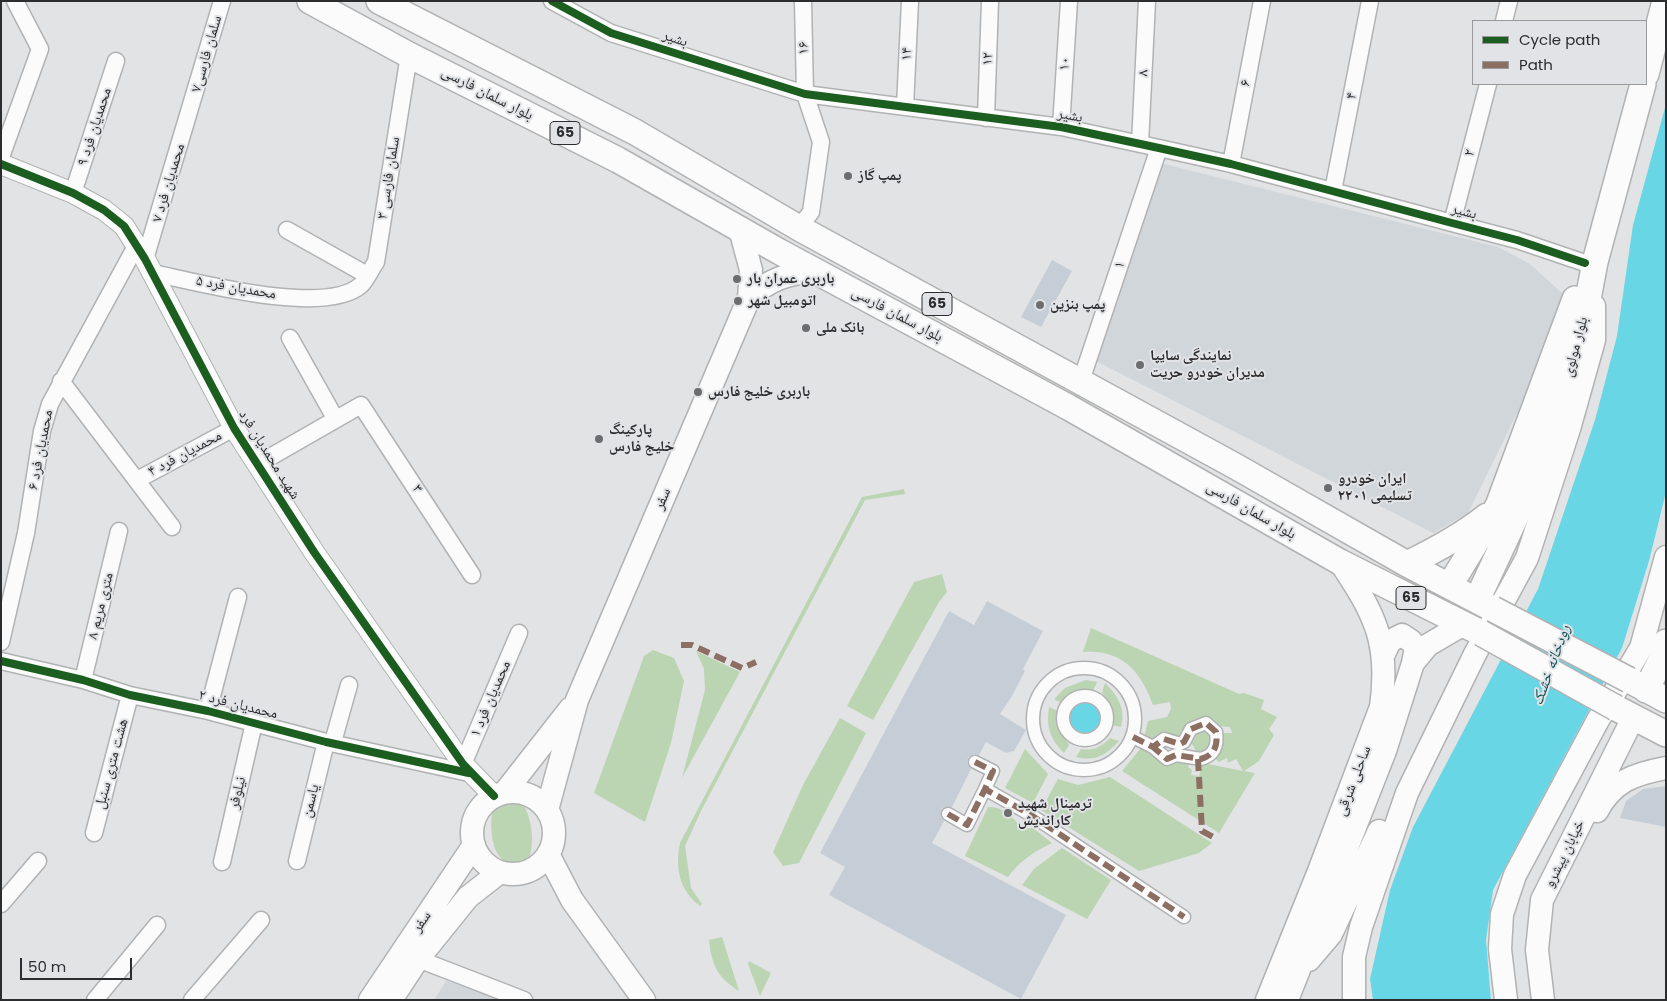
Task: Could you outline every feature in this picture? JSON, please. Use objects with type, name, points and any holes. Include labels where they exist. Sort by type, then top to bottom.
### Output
[{"type":"main road","name":"بلوار سلمان فارسی","points":[[310,1],[409,55],[618,160],[818,272],[1068,407],[1340,562],[1475,629]]},
{"type":"main road","name":"بلوار سلمان فارسی","points":[[380,1],[635,132],[799,228],[1081,381],[1407,564],[1455,578],[1484,598]]},
{"type":"main road","points":[[1647,25],[1653,1]]},
{"type":"main road","points":[[1647,70],[1665,1]]},
{"type":"main road","name":"بلوار مولوی","points":[[1484,598],[1532,482],[1579,347],[1590,263],[1632,85]]},
{"type":"main road","name":"بلوار مولوی","points":[[1455,578],[1498,506],[1569,320],[1590,263],[1643,85]]},
{"type":"main road","name":"سفر","points":[[547,810],[576,700],[749,298],[752,270],[740,229]]},
{"type":"main road","points":[[1354,1000],[1354,957],[1361,927],[1407,793],[1471,662],[1527,558],[1569,429],[1594,340],[1590,263]]},
{"type":"main road","name":"سفر","points":[[749,298],[769,283],[805,272],[818,272]]},
{"type":"main road","points":[[1407,564],[1470,530],[1498,506]]},
{"type":"main road","points":[[1506,1000],[1500,949],[1502,914],[1515,875],[1598,720],[1642,648],[1666,557]]},
{"type":"main road","name":"ساحلی شرقی","points":[[1266,1000],[1323,862],[1381,707],[1385,680],[1378,629],[1367,603],[1340,562]]},
{"type":"main road","name":"65","points":[[1484,598],[1647,690]]},
{"type":"main road","name":"ساحلی شرقی","points":[[1286,1000],[1385,751],[1414,663],[1428,645],[1457,628],[1475,629]]},
{"type":"main road","name":"65","points":[[1475,629],[1624,713],[1666,734]]},
{"type":"main road","points":[[1383,656],[1390,641],[1402,635],[1411,640],[1416,648],[1414,663]]},
{"type":"main road","points":[[1647,690],[1662,658],[1666,642]]},
{"type":"main road","name":"سفر","points":[[500,794],[576,700]]},
{"type":"main road","name":"خیابان پیشرو","points":[[1542,1000],[1537,950],[1542,900],[1624,713]]},
{"type":"main road","name":"خیابان پیشرو","points":[[1550,1000],[1544,946],[1549,909],[1589,824],[1605,796],[1620,783],[1641,772],[1666,768]]},
{"type":"main road","points":[[515,792],[533,797],[547,810],[554,832],[548,854],[539,864],[528,871],[514,874],[500,872],[484,861],[474,845],[472,834],[476,817],[485,802],[500,794],[515,792]]},
{"type":"main road","points":[[1298,972],[1331,934],[1381,828],[1407,793]]},
{"type":"main road","name":"سفر","points":[[370,1000],[474,845]]},
{"type":"main road","points":[[548,854],[572,900],[644,1000]]},
{"type":"main road","points":[[528,871],[572,900]]},
{"type":"main road","name":"سفر","points":[[391,1000],[418,959],[468,897],[500,872]]},
{"type":"street","points":[[1,157],[40,49],[14,1]]},
{"type":"street","name":"سلمان فارسی۷","points":[[192,106],[222,1]]},
{"type":"street","name":"بشیر","points":[[552,1],[611,33],[805,94],[1061,127],[1160,148],[1231,164],[1334,191],[1517,240],[1590,263]]},
{"type":"street","name":"۱۶","points":[[799,228],[811,212],[821,142],[805,94],[804,1]]},
{"type":"street","name":"۱۴","points":[[905,107],[910,1]]},
{"type":"street","name":"۱۲","points":[[986,118],[990,1]]},
{"type":"street","name":"۱۰","points":[[1061,127],[1069,1]]},
{"type":"street","name":"۸","points":[[1140,144],[1147,1]]},
{"type":"street","name":"۶","points":[[1231,164],[1262,1]]},
{"type":"street","name":"۴","points":[[1334,191],[1370,1]]},
{"type":"street","points":[[1504,20],[1509,1]]},
{"type":"street","name":"۳ سلمان فارسی","points":[[350,291],[361,285],[376,262],[409,55]]},
{"type":"street","name":"۹ محمدیان فرد","points":[[73,193],[116,61]]},
{"type":"street","name":"۲","points":[[1452,223],[1488,85]]},
{"type":"street","name":"۷ محمدیان فرد","points":[[145,259],[192,106]]},
{"type":"street","name":"۱","points":[[1081,381],[1160,148]]},
{"type":"street","name":"شهید محمدیان فرد","points":[[1,164],[73,193],[104,210],[124,226],[145,259],[234,428],[330,574],[466,768],[500,794]]},
{"type":"street","points":[[287,230],[368,275]]},
{"type":"street","name":"۵ محمدیان فرد","points":[[145,259],[271,297],[336,296],[350,291]]},
{"type":"street","name":"۶ محمدیان فرد","points":[[1,642],[26,533],[42,431],[50,404],[61,381],[145,259]]},
{"type":"street","points":[[258,464],[335,418],[290,338]]},
{"type":"street","points":[[61,381],[172,527]]},
{"type":"street","name":"۳","points":[[335,418],[360,405],[472,575]]},
{"type":"street","name":"۴ محمدیان فرد","points":[[137,480],[234,428]]},
{"type":"street","name":"۸ متری مریم","points":[[83,680],[119,531]]},
{"type":"street","points":[[208,711],[238,597]]},
{"type":"street","name":"۱ محمدیان فرد","points":[[466,768],[519,633]]},
{"type":"street","name":"۲ محمدیان فرد","points":[[1,661],[83,680],[130,695],[208,711],[329,742],[466,768]]},
{"type":"street","points":[[1077,668],[1094,669],[1114,678],[1126,690],[1134,708],[1133,737],[1124,752],[1104,766],[1088,771],[1062,766],[1041,748],[1033,730],[1036,701],[1042,690],[1054,678],[1077,668]]},
{"type":"street","name":"یاسمن","points":[[296,861],[329,742],[349,685]]},
{"type":"street","name":"هشت متری سنبل","points":[[94,833],[130,695]]},
{"type":"street","name":"نیلوفر","points":[[222,862],[254,723]]},
{"type":"street","points":[[1133,737],[1153,747],[1167,759],[1176,755],[1201,759],[1213,752],[1216,745],[1216,732],[1206,724],[1191,729],[1184,742],[1180,744],[1164,739],[1153,747]]},
{"type":"street","points":[[948,814],[966,825],[985,789],[993,771],[975,762]]},
{"type":"street","points":[[985,789],[1031,815],[1184,917]]},
{"type":"street","points":[[1,904],[38,860]]},
{"type":"street","points":[[192,1000],[261,920]]},
{"type":"street","points":[[95,1000],[158,925]]},
{"type":"street","points":[[418,959],[524,1000]]},
{"type":"shaded area","points":[[1160,163],[1498,247],[1530,264],[1564,295],[1554,338],[1468,513],[1433,533],[1092,359]]},
{"type":"shaded area","points":[[446,981],[504,1000],[434,1000]]},
{"type":"green space","points":[[904,489],[905,494],[865,500],[701,811],[685,846],[691,888],[702,904],[700,906],[687,893],[680,878],[678,861],[680,843],[862,497]]},
{"type":"green space","points":[[942,574],[947,592],[939,602],[873,720],[847,706],[914,582]]},
{"type":"green space","points":[[1091,628],[1239,694],[1244,693],[1264,700],[1261,709],[1277,717],[1269,729],[1274,735],[1259,761],[1244,771],[1255,773],[1219,833],[1122,771],[1141,748],[1190,762],[1188,767],[1192,770],[1191,775],[1199,776],[1203,763],[1243,771],[1236,759],[1228,763],[1227,758],[1219,762],[1214,757],[1221,733],[1232,733],[1230,727],[1217,726],[1208,720],[1182,738],[1163,735],[1153,741],[1144,738],[1148,721],[1167,717],[1171,709],[1170,702],[1153,705],[1143,682],[1120,659],[1109,654],[1083,652]]},
{"type":"green space","points":[[653,650],[674,658],[684,681],[671,743],[645,822],[594,793],[644,656]]},
{"type":"green space","points":[[696,651],[740,672],[682,778],[705,690],[704,669]]},
{"type":"green space","points":[[1086,680],[1097,682],[1093,691],[1076,694],[1063,704],[1054,699],[1065,688]]},
{"type":"green space","points":[[1105,683],[1120,703],[1122,709],[1121,727],[1111,725],[1114,712],[1102,693]]},
{"type":"green space","points":[[1049,707],[1058,711],[1058,727],[1069,745],[1064,753],[1055,743],[1050,732],[1048,721]]},
{"type":"green space","points":[[840,718],[866,733],[799,863],[783,866],[773,852],[803,785]]},
{"type":"green space","points":[[1206,729],[1213,735],[1208,751],[1196,751],[1191,742],[1192,735]]},
{"type":"green space","points":[[1110,738],[1119,741],[1105,754],[1089,759],[1076,757],[1081,749],[1097,748]]},
{"type":"green space","points":[[1025,749],[1048,774],[1033,803],[1005,788]]},
{"type":"green space","points":[[1110,777],[1212,843],[1199,853],[1139,871],[1041,810],[1058,779],[1078,785]]},
{"type":"green space","points":[[509,801],[521,801],[525,807],[530,821],[532,837],[529,859],[515,863],[505,861],[500,857],[493,841],[491,823],[493,808]]},
{"type":"green space","points":[[988,807],[1003,810],[1021,828],[1033,828],[1052,843],[1027,857],[1008,877],[965,856]]},
{"type":"green space","points":[[1062,848],[1111,880],[1087,919],[1022,885],[1034,869]]},
{"type":"green space","points":[[722,937],[739,991],[725,981],[714,964],[709,940]]},
{"type":"green space","points":[[749,961],[771,973],[760,996],[748,964]]},
{"type":"water","name":"رودخانه خشک","points":[[1666,104],[1666,492],[1649,561],[1622,648],[1493,890],[1486,940],[1491,1000],[1373,1000],[1370,979],[1390,890],[1413,827],[1538,589],[1595,420],[1617,336],[1633,225]]},
{"type":"water","points":[[1085,703],[1096,707],[1100,718],[1096,729],[1085,733],[1074,729],[1070,718],[1074,707]]},
{"type":"building","name":"پمپ بنزین","points":[[1052,260],[1072,271],[1041,327],[1021,317]]},
{"type":"building","points":[[987,601],[1043,631],[1023,669],[1025,671],[1000,714],[1026,730],[1014,751],[1006,753],[986,742],[979,755],[974,754],[968,758],[967,763],[971,769],[952,807],[944,807],[941,810],[941,818],[944,821],[932,843],[1066,915],[1021,999],[829,895],[845,867],[820,853],[949,611],[974,625]]},
{"type":"building","points":[[1666,786],[1666,827],[1620,818],[1626,801],[1643,789]]},
{"type":"marked path","points":[[681,645],[692,645],[742,668],[756,662]]},
{"type":"marked path","points":[[1133,737],[1153,747],[1164,739],[1180,744],[1184,742],[1191,729],[1206,723],[1216,732],[1216,745],[1214,749],[1210,755],[1201,759],[1176,755],[1167,759],[1153,747]]},
{"type":"marked path","points":[[1198,759],[1202,831],[1215,838]]},
{"type":"marked path","points":[[975,762],[993,771],[985,789],[1031,815],[1184,917]]},
{"type":"marked path","points":[[948,814],[967,825],[985,789]]},
{"type":"cycle path","points":[[552,1],[611,33],[805,94],[1061,127],[1159,148],[1231,164],[1517,240],[1585,263]]},
{"type":"cycle path","points":[[1,164],[73,193],[104,210],[124,226],[145,259],[234,428],[314,552],[463,764],[494,796]]},
{"type":"cycle path","points":[[1,661],[83,680],[130,695],[208,711],[326,742],[469,773]]},
{"type":"place","name":"پمپ گاز","points":[[848,176]]},
{"type":"place","name":"باربری عمران بار","points":[[737,279]]},
{"type":"place","name":"اتومبیل شهر","points":[[738,301]]},
{"type":"place","name":"پمپ بنزین","points":[[1040,305]]},
{"type":"place","name":"بانک ملی","points":[[806,328]]},
{"type":"place","name":"نمایندگی سایپا مدیران خودرو حریت","points":[[1140,365]]},
{"type":"place","name":"باربری خلیج فارس","points":[[698,392]]},
{"type":"place","name":"پارکینگ خلیج فارس","points":[[599,439]]},
{"type":"place","name":"ایران خودرو تسلیمی ۲۲۰۱","points":[[1328,488]]},
{"type":"place","name":"ترمینال شهید کاراندیش","points":[[1008,813]]}]
